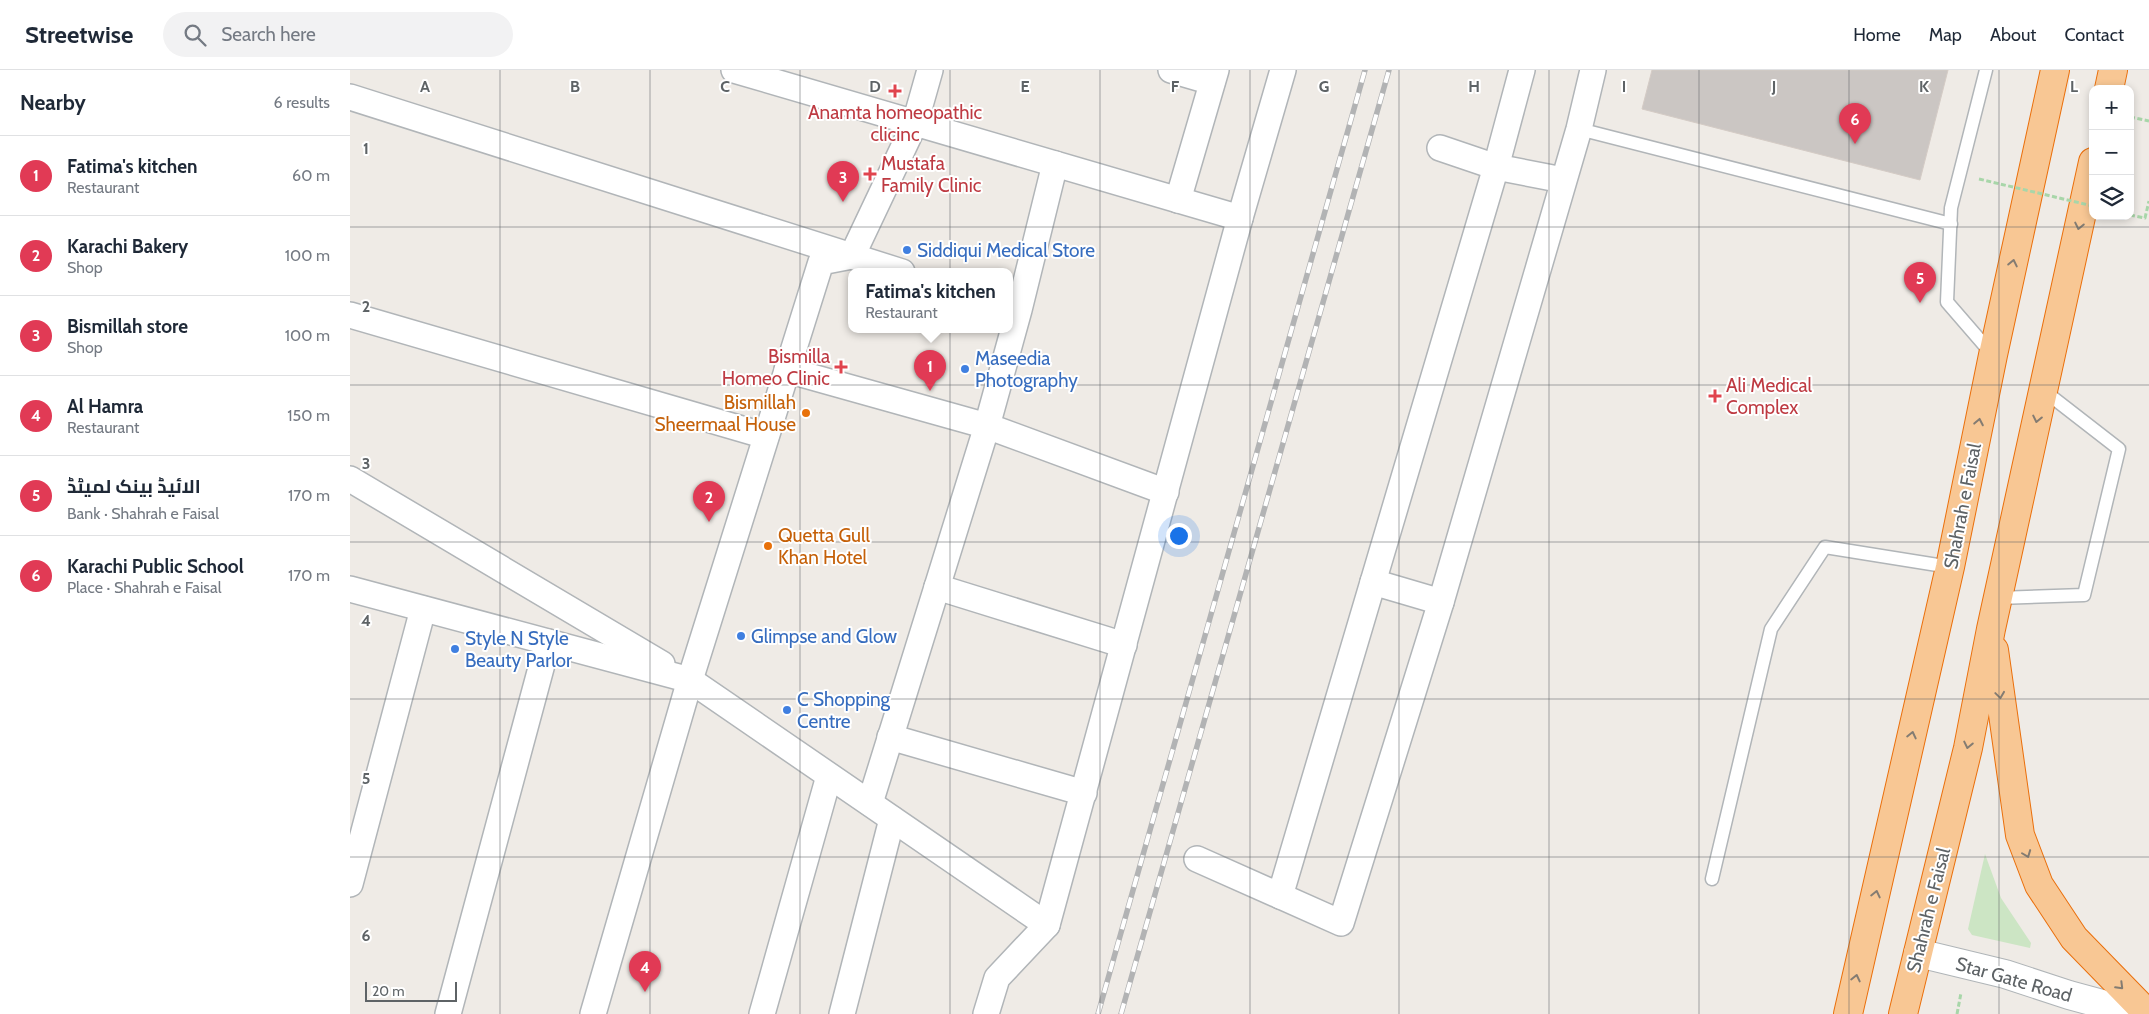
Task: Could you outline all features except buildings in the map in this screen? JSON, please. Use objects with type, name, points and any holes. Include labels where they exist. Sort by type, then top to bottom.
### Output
[{"type":"highway","name":"Shahrah e Faisal","points":[[1848,1014],[1950,567],[1993,355],[2055,70]]},
{"type":"highway","points":[[2110,85],[2113,70]]},
{"type":"highway","name":"Shahrah e Faisal","points":[[1903,1014],[1968,748],[1991,629],[2090,175]]},
{"type":"highway","points":[[1991,629],[2020,834],[2039,885],[2074,938],[2148,1014]]},
{"type":"street","points":[[734,70],[1240,218]]},
{"type":"street","points":[[852,256],[916,123],[930,70]]},
{"type":"street","points":[[1170,70],[1214,76],[1178,200]]},
{"type":"street","points":[[986,1014],[997,978],[1048,925],[1240,218],[1283,70]]},
{"type":"street","points":[[1280,896],[1496,167],[1522,70]]},
{"type":"street","points":[[1197,859],[1341,923],[1441,602],[1579,129],[1593,70]]},
{"type":"street","points":[[350,97],[890,268]]},
{"type":"street","points":[[1440,148],[1496,167],[1563,180]]},
{"type":"street","points":[[1014,308],[1055,164]]},
{"type":"street","points":[[593,1014],[690,680],[821,262],[852,256]]},
{"type":"street","points":[[350,315],[766,436]]},
{"type":"street","points":[[870,803],[987,426],[1008,333]]},
{"type":"street","points":[[787,370],[987,426],[1166,492]]},
{"type":"street","points":[[350,479],[690,680],[1048,925]]},
{"type":"street","points":[[1373,582],[1441,602]]},
{"type":"street","points":[[937,587],[1124,645]]},
{"type":"street","points":[[350,589],[690,680]]},
{"type":"street","points":[[350,884],[423,609]]},
{"type":"street","points":[[448,1014],[548,642]]},
{"type":"street","points":[[890,737],[1084,793]]},
{"type":"street","points":[[762,1014],[829,776]]},
{"type":"street","points":[[842,1014],[892,819]]},
{"type":"street","name":"Star Gate Road","points":[[1918,954],[2005,974],[2069,995],[2139,1014]]},
{"type":"lane","points":[[1986,70],[1951,208],[1947,302],[1993,355]]},
{"type":"lane","points":[[1579,129],[1951,224]]},
{"type":"lane","points":[[1998,598],[2084,595],[2119,449],[2044,390]]},
{"type":"lane","points":[[1712,879],[1771,629],[1825,547],[1950,567]]},
{"type":"path","points":[[2134,118],[2149,121]]},
{"type":"path","points":[[1979,179],[2089,205]]},
{"type":"path","points":[[2134,216],[2145,218],[2149,201]]},
{"type":"green space","points":[[1985,854],[2001,898],[2031,943],[2030,948],[1972,935],[1968,929]]},
{"type":"railway","points":[[1098,1014],[1365,70]]},
{"type":"railway","points":[[1121,1014],[1389,70]]},
{"type":"place","name":"Anamta homeopathic clicinc","points":[[895,91]]},
{"type":"place","name":"Karachi Public School","points":[[1855,144]]},
{"type":"place","name":"Mustafa Family Clinic","points":[[870,174]]},
{"type":"place","name":"Bismillah store","points":[[843,202]]},
{"type":"place","name":"Siddiqui Medical Store","points":[[907,250]]},
{"type":"place","name":"الائیڈ بینک لمیٹڈ","points":[[1920,303]]},
{"type":"place","name":"Bismilla Homeo Clinic","points":[[841,367]]},
{"type":"place","name":"Maseedia Photography","points":[[965,369]]},
{"type":"place","name":"Fatima's kitchen","points":[[930,391]]},
{"type":"place","name":"Ali Medical Complex","points":[[1715,396]]},
{"type":"place","name":"Bismillah Sheermaal House","points":[[806,413]]},
{"type":"place","name":"Karachi Bakery","points":[[709,522]]},
{"type":"place","name":"Quetta Gull Khan Hotel","points":[[768,546]]},
{"type":"place","name":"Glimpse and Glow","points":[[741,636]]},
{"type":"place","name":"Style N Style Beauty Parlor","points":[[455,649]]},
{"type":"place","name":"C Shopping Centre","points":[[787,710]]},
{"type":"place","name":"Al Hamra","points":[[645,992]]}]
